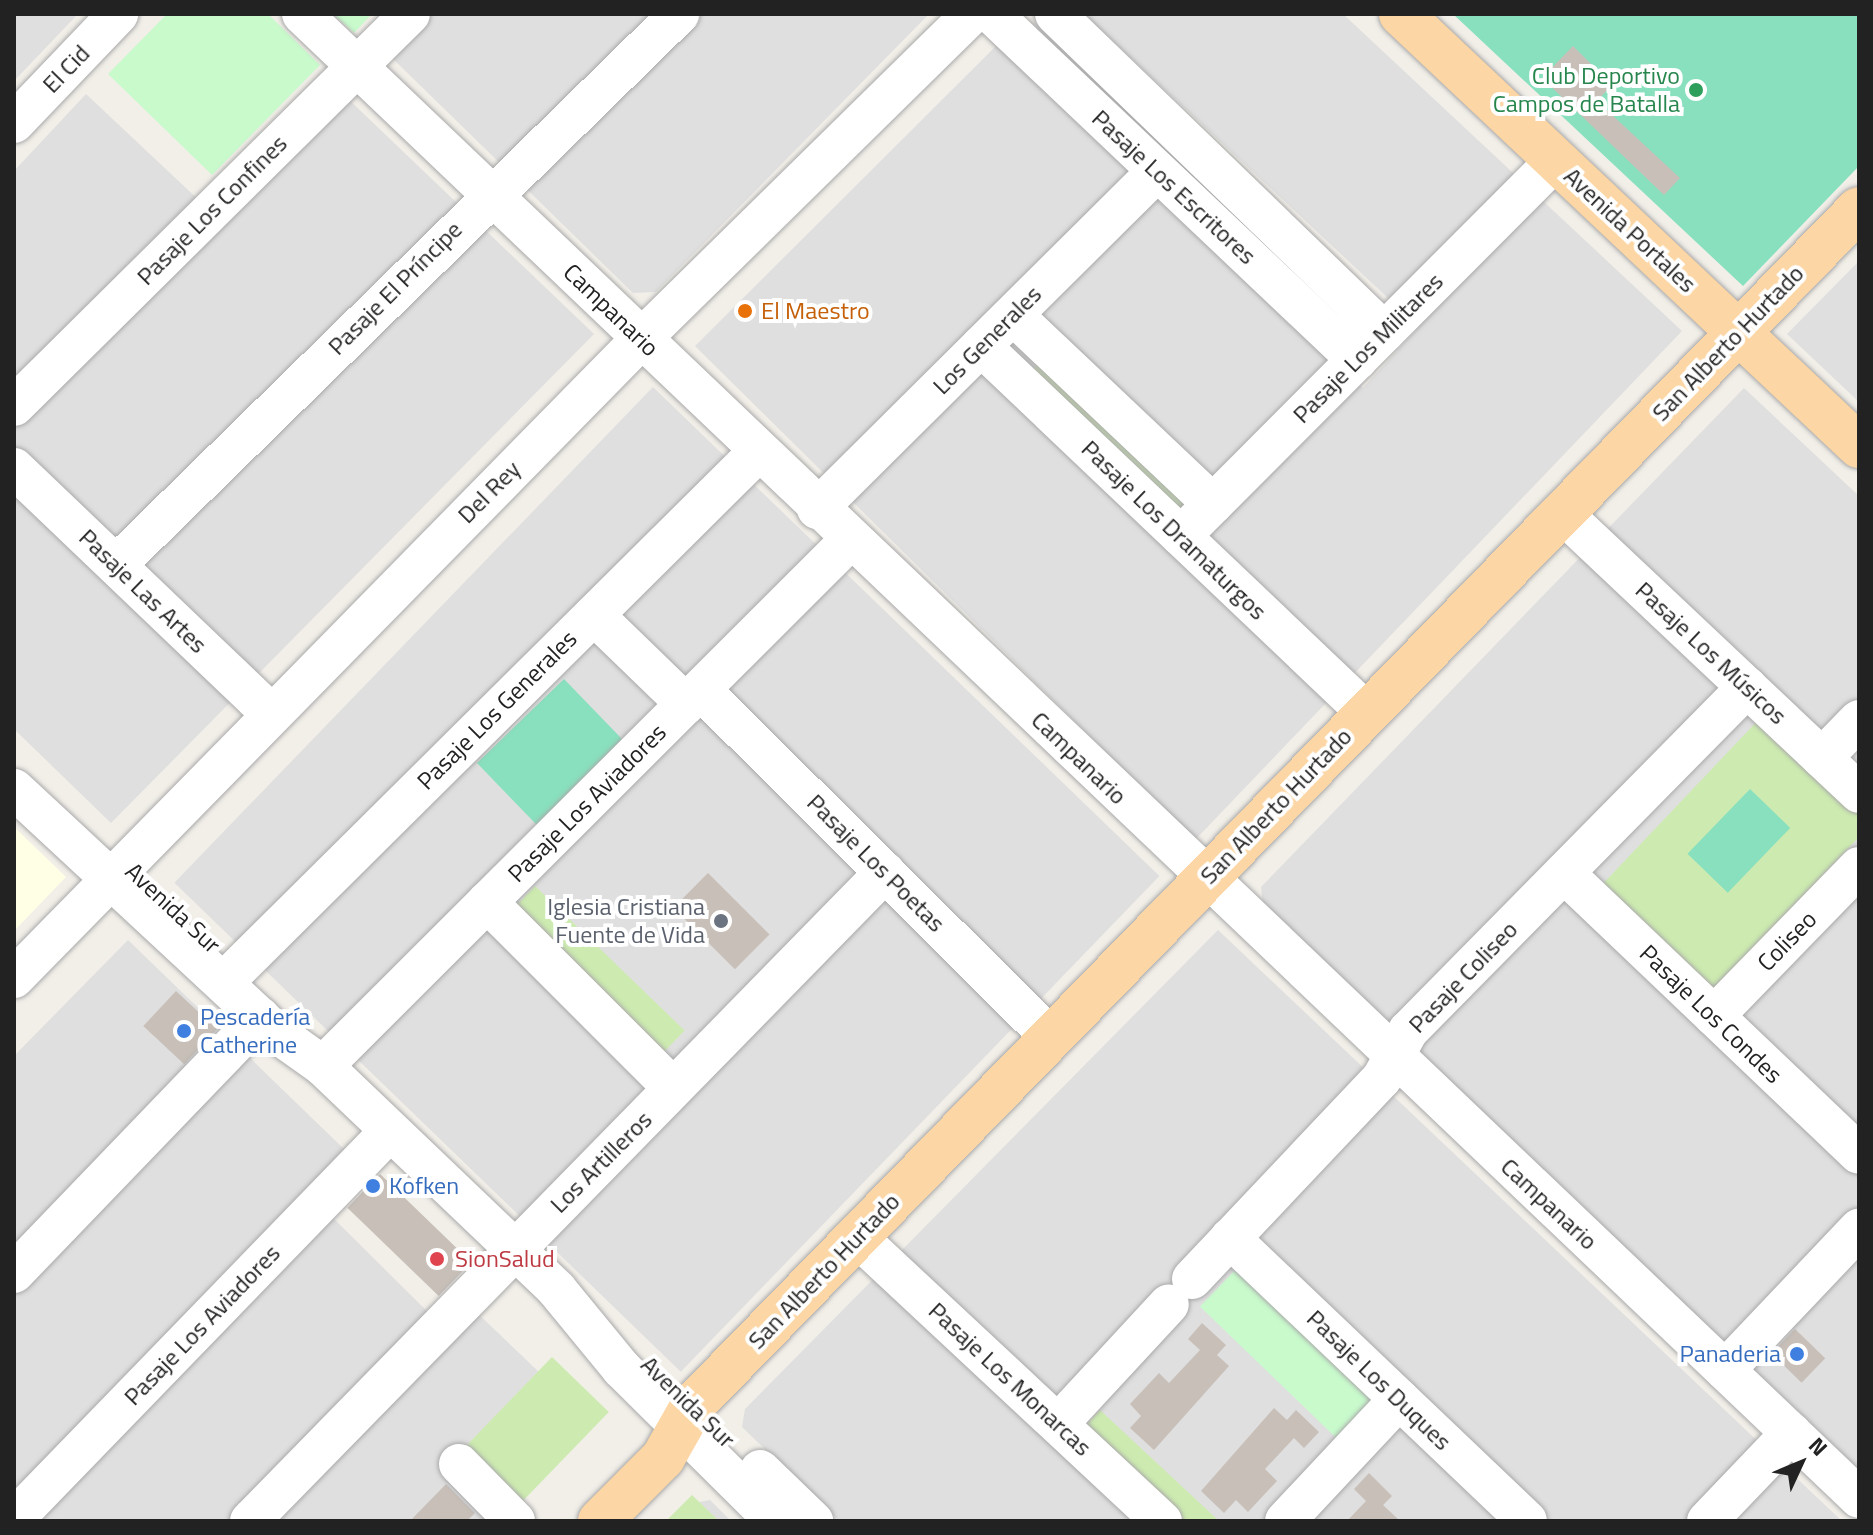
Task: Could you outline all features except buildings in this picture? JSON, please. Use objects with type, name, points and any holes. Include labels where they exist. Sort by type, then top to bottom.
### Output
[{"type":"main road","name":"Avenida Portales","points":[[1401,14],[1859,446]]},
{"type":"main road","name":"San Alberto Hurtado","points":[[682,1416],[1859,209]]},
{"type":"main road","points":[[570,1521],[682,1416]]},
{"type":"main road","points":[[600,1521],[682,1416]]},
{"type":"street","name":"El Cid","points":[[14,123],[118,14]]},
{"type":"street","name":"Campanario","points":[[302,14],[817,509],[1859,1498]]},
{"type":"street","name":"Pasaje Los Confines","points":[[14,406],[410,14]]},
{"type":"street","name":"Pasaje El Príncipe","points":[[116,565],[490,194],[679,14]]},
{"type":"street","name":"Del Rey","points":[[14,978],[641,339],[972,14]]},
{"type":"street","name":"Pasaje Los Escritores","points":[[992,14],[1157,171],[1370,346]]},
{"type":"street","name":"Pasaje Los Escritores","points":[[1055,14],[1370,346]]},
{"type":"street","name":"Pasaje Los Militares","points":[[1181,536],[1556,160]]},
{"type":"street","name":"Los Generales","points":[[817,509],[1157,171]]},
{"type":"street","name":"Pasaje Los Dramaturgos","points":[[1013,315],[1213,504]]},
{"type":"street","name":"Pasaje Los Dramaturgos","points":[[981,346],[1367,713]]},
{"type":"street","name":"Pasaje Los Generales","points":[[237,969],[758,452]]},
{"type":"street","name":"Pasaje Las Artes","points":[[14,468],[271,714]]},
{"type":"street","name":"Pasaje Los Músicos","points":[[1562,513],[1859,793]]},
{"type":"street","name":"Pasaje Los Aviadores","points":[[323,1066],[850,540]]},
{"type":"street","name":"Pasaje Los Poetas","points":[[594,615],[693,697],[885,872],[1051,1037]]},
{"type":"street","name":"Pasaje Coliseo","points":[[1058,1424],[1382,1078],[1408,1031],[1747,687]]},
{"type":"street","points":[[1822,758],[1859,720]]},
{"type":"street","name":"Avenida Sur","points":[[14,758],[117,871],[260,1017],[323,1066]]},
{"type":"street","name":"Avenida Sur","points":[[14,789],[237,969],[323,1066],[557,1290],[682,1416],[775,1521]]},
{"type":"street","name":"Coliseo","points":[[1714,1016],[1859,867]]},
{"type":"street","name":"Los Artilleros","points":[[250,1521],[885,872]]},
{"type":"street","name":"Pasaje Los Condes","points":[[1564,873],[1859,1154]]},
{"type":"street","points":[[487,902],[673,1088]]},
{"type":"street","points":[[14,1273],[260,1017]]},
{"type":"street","name":"Pasaje Los Aviadores","points":[[14,1519],[390,1131]]},
{"type":"street","points":[[1725,1370],[1859,1229]]},
{"type":"street","name":"Pasaje Los Monarcas","points":[[857,1237],[1162,1521]]},
{"type":"street","name":"Pasaje Los Duques","points":[[1230,1238],[1527,1521]]},
{"type":"street","points":[[1285,1521],[1399,1399]]},
{"type":"street","name":"Avenida Sur","points":[[682,1416],[813,1521]]},
{"type":"street","points":[[1707,1521],[1791,1433]]},
{"type":"street","points":[[459,1464],[515,1521]]},
{"type":"shaded area","points":[[14,14],[78,14],[14,81]]},
{"type":"shaded area","points":[[428,14],[929,14],[656,292],[633,293],[388,54]]},
{"type":"shaded area","points":[[1084,14],[1343,14],[1682,331],[1195,840],[695,346],[999,43],[1363,388],[1419,327]]},
{"type":"shaded area","points":[[86,94],[220,220],[344,95],[594,334],[111,823],[14,729],[14,171]]},
{"type":"shaded area","points":[[1859,261],[1859,402],[1787,334]]},
{"type":"shaded area","points":[[653,387],[1159,876],[681,1372],[174,883]]},
{"type":"shaded area","points":[[1744,388],[1859,496],[1859,1469],[1263,905],[1261,887]]},
{"type":"shaded area","points":[[14,827],[66,877],[14,931]]},
{"type":"shaded area","points":[[1218,930],[1842,1521],[839,1521],[742,1427],[745,1409]]},
{"type":"shaded area","points":[[128,940],[344,1149],[344,1164],[312,1197],[450,1334],[474,1310],[540,1373],[503,1521],[14,1521],[14,1056]]},
{"type":"shaded area","points":[[710,1500],[731,1521],[668,1521],[684,1505]]},
{"type":"green space","points":[[167,14],[268,14],[320,65],[212,175],[108,74]]},
{"type":"green space","points":[[333,14],[372,14],[354,33]]},
{"type":"green space","name":"Club Deportivo Campos de Batalla","points":[[1453,14],[1859,14],[1859,166],[1743,286]]},
{"type":"green space","points":[[1039,363],[1189,508],[1174,524],[1024,379]]},
{"type":"green space","points":[[564,679],[625,742],[538,826],[477,763]]},
{"type":"green space","points":[[1764,714],[1859,804],[1859,837],[1708,996],[1596,891]]},
{"type":"green space","points":[[1750,789],[1790,828],[1728,893],[1687,854]]},
{"type":"green space","points":[[535,886],[685,1030],[662,1054],[512,910]]},
{"type":"green space","points":[[1241,1264],[1379,1397],[1338,1440],[1200,1306]]},
{"type":"green space","points":[[552,1357],[609,1412],[520,1504],[463,1449]]},
{"type":"green space","points":[[1100,1410],[1219,1521],[1169,1521],[1077,1435]]},
{"type":"green space","points":[[692,1495],[719,1521],[666,1521]]},
{"type":"place","name":"Club Deportivo Campos de Batalla","points":[[1696,90]]},
{"type":"place","name":"El Maestro","points":[[745,311]]},
{"type":"place","name":"Iglesia Cristiana Fuente de Vida","points":[[721,921]]},
{"type":"place","name":"Pescadería Catherine","points":[[184,1031]]},
{"type":"place","name":"Kofken","points":[[373,1186]]},
{"type":"place","name":"SionSalud","points":[[437,1259]]},
{"type":"place","name":"Panaderia","points":[[1797,1354]]}]
